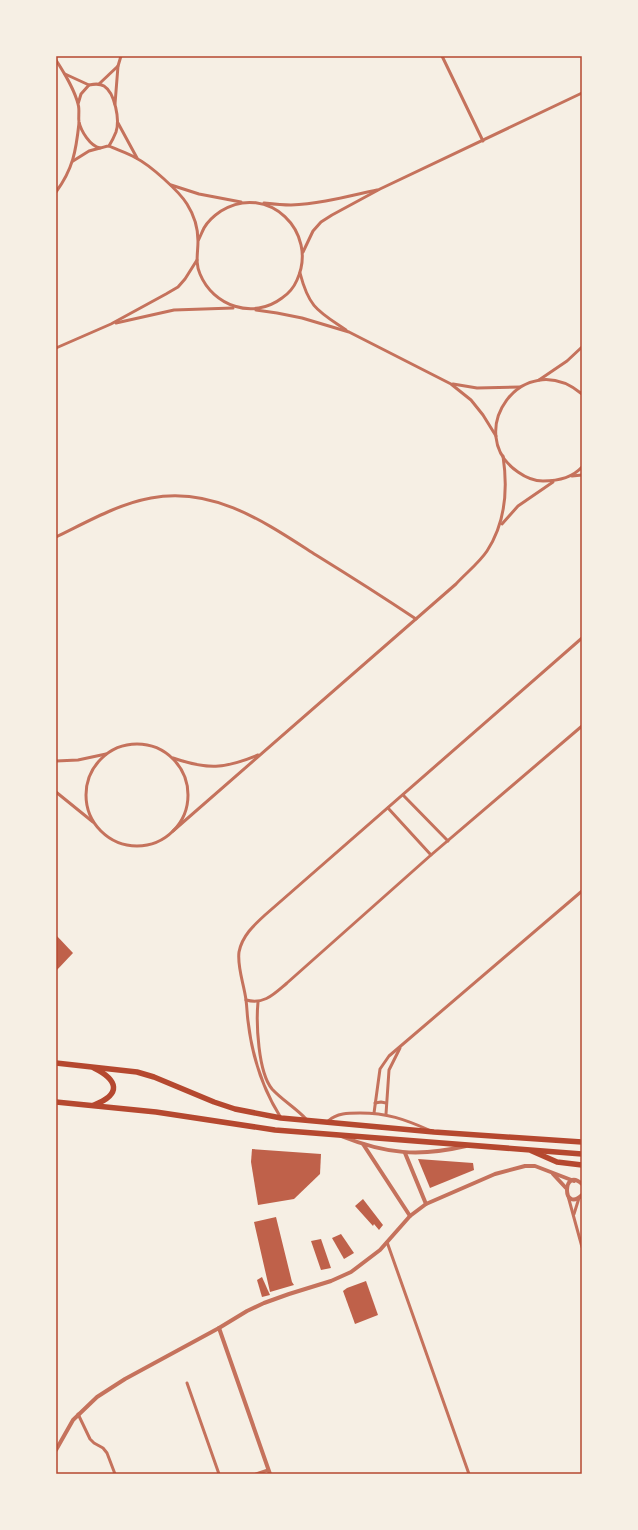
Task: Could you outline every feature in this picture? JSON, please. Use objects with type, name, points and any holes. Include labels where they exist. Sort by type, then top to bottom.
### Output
[{"type":"highway","points":[[56,1063],[137,1072],[149,1075],[214,1102],[235,1109],[280,1118],[434,1132],[582,1142]]},
{"type":"highway","points":[[90,1066],[106,1076],[112,1081],[114,1086],[114,1092],[105,1101],[92,1106]]},
{"type":"highway","points":[[56,1102],[156,1112],[275,1130],[582,1154]]},
{"type":"highway","points":[[528,1150],[557,1162],[582,1165]]},
{"type":"street","points":[[115,105],[118,66],[121,56]]},
{"type":"street","points":[[442,56],[483,140]]},
{"type":"street","points":[[56,60],[65,74],[78,104]]},
{"type":"street","points":[[99,84],[118,66]]},
{"type":"street","points":[[65,74],[89,85],[99,84],[108,89],[112,95],[117,122],[116,131],[108,146]]},
{"type":"street","points":[[56,192],[68,173],[73,161],[79,122],[78,104],[81,94],[89,85]]},
{"type":"street","points":[[303,252],[313,231],[321,222],[332,215],[380,189],[582,93]]},
{"type":"street","points":[[79,122],[89,141],[100,148]]},
{"type":"street","points":[[117,122],[137,158]]},
{"type":"street","points":[[73,161],[89,151],[108,146],[137,158],[169,184],[191,209],[195,221],[198,241],[196,260],[199,273],[207,288],[218,299],[238,308],[302,318],[349,332]]},
{"type":"street","points":[[169,184],[199,194],[243,203],[292,205],[339,199],[380,189]]},
{"type":"street","points":[[198,241],[204,227],[214,215],[228,207],[243,203]]},
{"type":"street","points":[[248,310],[263,308],[288,294],[297,282],[303,263],[303,252],[298,233],[291,222],[276,210],[258,203]]},
{"type":"street","points":[[56,348],[111,324],[178,287],[185,279],[196,260]]},
{"type":"street","points":[[300,273],[304,290],[313,305],[320,312],[349,332],[451,384],[471,400],[483,415],[496,436]]},
{"type":"street","points":[[111,324],[174,310],[238,308]]},
{"type":"street","points":[[451,384],[477,388],[520,387],[539,380],[567,361],[582,347]]},
{"type":"street","points":[[539,380],[563,382],[574,387],[582,394]]},
{"type":"street","points":[[520,387],[509,396],[501,408],[496,421],[496,436],[498,446],[503,456],[512,468],[525,476],[539,481],[554,481],[570,476],[582,475]]},
{"type":"street","points":[[501,525],[506,494],[503,456]]},
{"type":"street","points":[[570,476],[582,468]]},
{"type":"street","points":[[56,792],[95,823],[105,834],[118,842],[133,845],[148,845],[162,840],[456,584],[482,558],[501,525],[518,506],[554,481]]},
{"type":"street","points":[[56,537],[117,508],[152,498],[175,496],[197,497],[215,501],[237,508],[265,523],[351,576],[416,619]]},
{"type":"street","points":[[280,1118],[268,1096],[260,1076],[253,1047],[240,970],[239,952],[242,941],[250,929],[264,915],[582,638]]},
{"type":"street","points":[[246,1000],[258,1002],[273,995],[431,855],[582,726]]},
{"type":"street","points":[[95,823],[88,809],[86,794],[88,779],[95,765],[106,754],[118,747],[132,744],[146,744],[160,749],[172,757],[207,767],[239,763],[260,754]]},
{"type":"street","points":[[56,761],[78,760],[106,754]]},
{"type":"street","points":[[172,757],[186,780],[188,794],[187,807],[182,820],[173,831]]},
{"type":"street","points":[[403,795],[448,841]]},
{"type":"street","points":[[388,808],[431,855]]},
{"type":"street","points":[[374,1113],[380,1069],[384,1062],[400,1046],[582,891]]},
{"type":"street","points":[[258,1002],[256,1022],[265,1076],[271,1088],[307,1120]]},
{"type":"street","points":[[253,1047],[259,1046]]},
{"type":"street","points":[[386,1114],[388,1074],[400,1046]]},
{"type":"street","points":[[384,1062],[391,1064]]},
{"type":"street","points":[[260,1076],[265,1076]]},
{"type":"street","points":[[375,1103],[386,1103]]},
{"type":"street","points":[[326,1123],[336,1115],[342,1114],[386,1114],[434,1132]]},
{"type":"street","points":[[335,1134],[363,1144],[389,1151],[405,1153],[428,1153],[470,1145]]},
{"type":"street","points":[[363,1144],[410,1216]]},
{"type":"street","points":[[405,1153],[426,1204]]},
{"type":"street","points":[[56,1450],[73,1420],[97,1397],[125,1379],[264,1303],[332,1281],[351,1272],[364,1263],[387,1242],[410,1216],[426,1204],[495,1174],[525,1166],[535,1166],[553,1174],[581,1182]]},
{"type":"street","points":[[553,1174],[566,1188],[582,1247]]},
{"type":"street","points":[[566,1188],[568,1183],[574,1181]]},
{"type":"street","points":[[568,1196],[573,1199],[580,1197]]},
{"type":"street","points":[[574,1214],[580,1197]]},
{"type":"street","points":[[387,1242],[469,1474]]},
{"type":"street","points":[[219,1328],[269,1472],[256,1474]]},
{"type":"street","points":[[187,1383],[219,1474]]},
{"type":"street","points":[[78,1414],[90,1439],[103,1448],[107,1453],[115,1474]]},
{"type":"building","points":[[56,935],[73,953],[56,971]]},
{"type":"building","points":[[252,1149],[321,1154],[320,1174],[294,1199],[258,1205],[251,1162]]},
{"type":"building","points":[[418,1159],[473,1163],[474,1170],[430,1188]]},
{"type":"building","points":[[363,1199],[383,1225],[379,1230],[374,1224],[373,1226],[355,1206]]},
{"type":"building","points":[[276,1217],[294,1285],[270,1292],[254,1222]]},
{"type":"building","points":[[341,1234],[354,1253],[344,1259],[332,1238]]},
{"type":"building","points":[[321,1239],[331,1268],[321,1270],[311,1241]]},
{"type":"building","points":[[262,1277],[270,1295],[262,1297],[257,1280]]},
{"type":"building","points":[[366,1281],[378,1315],[355,1324],[343,1291]]}]
